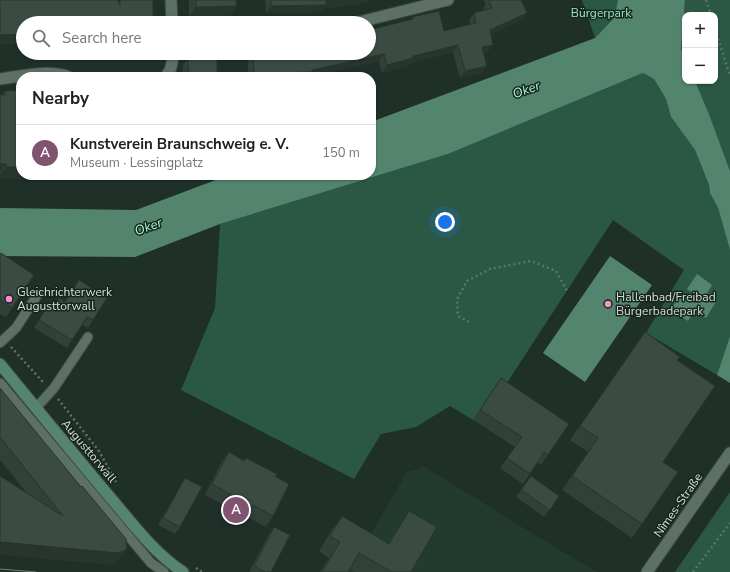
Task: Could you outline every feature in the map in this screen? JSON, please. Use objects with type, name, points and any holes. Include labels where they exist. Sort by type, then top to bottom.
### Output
[{"type":"main road","name":"Augusttorwall","points":[[0,364],[89,473],[147,540],[160,554],[186,568]]},
{"type":"street","points":[[171,0],[172,16]]},
{"type":"street","points":[[376,18],[448,0]]},
{"type":"street","points":[[169,72],[172,60]]},
{"type":"street","points":[[0,79],[16,77]]},
{"type":"street","name":"Nîmes-Straße","points":[[647,572],[730,453]]},
{"type":"lane","points":[[2,341],[16,328],[38,294]]},
{"type":"lane","points":[[36,408],[51,391],[88,337]]},
{"type":"lane","points":[[0,383],[151,563],[164,572]]},
{"type":"path","points":[[706,0],[710,12]]},
{"type":"path","points":[[718,38],[730,76]]},
{"type":"path","points":[[469,322],[458,316],[457,299],[467,281],[490,269],[531,261],[556,271],[567,291]]},
{"type":"path","points":[[2,341],[9,344],[51,391],[99,450],[119,488]]},
{"type":"path","points":[[694,572],[730,523]]},
{"type":"path","points":[[186,568],[202,572]]},
{"type":"shaded area","points":[[425,467],[597,572],[348,572],[407,472]]},
{"type":"green space","name":"Bürgerpark","points":[[582,0],[618,0],[614,18],[595,38]]},
{"type":"green space","points":[[685,0],[730,0],[730,171],[696,84],[718,84],[718,12],[684,12]]},
{"type":"green space","points":[[643,73],[654,79],[666,99],[671,117],[695,150],[709,185],[710,193],[718,208],[730,250],[730,336],[717,375],[646,333],[684,270],[613,220],[501,392],[494,388],[473,420],[450,406],[416,427],[381,434],[354,479],[181,390],[215,308],[220,224],[363,180],[376,180],[376,176],[448,154]]},
{"type":"green space","points":[[730,492],[730,572],[675,572]]},
{"type":"water","name":"Oker","points":[[618,0],[685,0],[684,12],[682,12],[682,84],[696,84],[730,171],[730,250],[718,208],[710,193],[709,185],[695,150],[671,117],[666,99],[654,79],[643,73],[448,154],[376,176],[376,120],[595,38],[614,18]]},
{"type":"water","name":"Oker","points":[[216,180],[363,180],[220,224],[135,257],[0,256],[0,208],[136,210]]},
{"type":"water","name":"Hallenbad/Freibad Bürgerbadepark","points":[[610,256],[652,285],[585,382],[543,353]]},
{"type":"water","points":[[697,274],[712,285],[706,295],[716,302],[706,318],[695,310],[688,321],[670,310],[682,293],[694,301],[697,296],[687,289]]},
{"type":"water","points":[[730,336],[730,383],[717,375]]},
{"type":"building","points":[[0,0],[118,0],[120,5],[120,0],[153,0],[153,16],[16,16],[16,34],[0,35]]},
{"type":"building","points":[[196,0],[236,0],[237,6],[196,7]]},
{"type":"building","points":[[271,0],[334,0],[326,1],[326,5],[271,6]]},
{"type":"building","points":[[521,0],[527,13],[490,30],[493,45],[482,47],[487,66],[465,71],[458,45],[413,56],[413,58],[387,65],[384,54],[376,56],[376,28],[413,19],[412,17],[439,11],[444,31],[476,23],[474,13],[492,8],[489,1]]},
{"type":"building","points":[[188,60],[217,60],[217,72],[189,72]]},
{"type":"building","points":[[253,60],[357,60],[312,70],[312,72],[254,72]]},
{"type":"building","points":[[16,90],[16,167],[6,167],[6,164],[0,164],[0,95],[5,95],[5,91]]},
{"type":"building","name":"Gleichrichterwerk Augusttorwall","points":[[1,253],[34,275],[12,308],[0,300]]},
{"type":"building","points":[[79,280],[107,298],[93,320],[87,317],[72,340],[39,320],[47,307],[51,310],[59,298],[65,302]]},
{"type":"building","points":[[645,332],[680,357],[677,360],[715,386],[663,462],[678,472],[642,524],[572,476],[598,438],[580,426]]},
{"type":"building","points":[[501,378],[569,424],[548,455],[544,452],[530,474],[507,458],[522,437],[480,410]]},
{"type":"building","points":[[0,388],[81,487],[82,486],[126,539],[126,550],[118,553],[0,542],[0,476],[63,516],[0,437]]},
{"type":"building","points":[[229,452],[244,461],[246,458],[277,474],[275,476],[289,484],[273,516],[253,505],[251,509],[230,498],[232,495],[212,484]]},
{"type":"building","points":[[531,476],[559,496],[550,510],[521,490]]},
{"type":"building","points":[[185,478],[202,487],[180,527],[163,518]]},
{"type":"building","points":[[409,511],[437,527],[411,572],[392,572],[359,553],[348,572],[322,572],[340,542],[330,536],[342,516],[389,544]]},
{"type":"building","points":[[274,527],[290,535],[271,572],[265,572],[254,566]]},
{"type":"tram line","points":[[0,569],[36,572]]},
{"type":"place","name":"Gleichrichterwerk Augusttorwall","points":[[9,299]]},
{"type":"place","name":"Hallenbad/Freibad Bürgerbadepark","points":[[608,304]]},
{"type":"place","name":"Kunstverein Braunschweig e. V.","points":[[236,510]]}]
